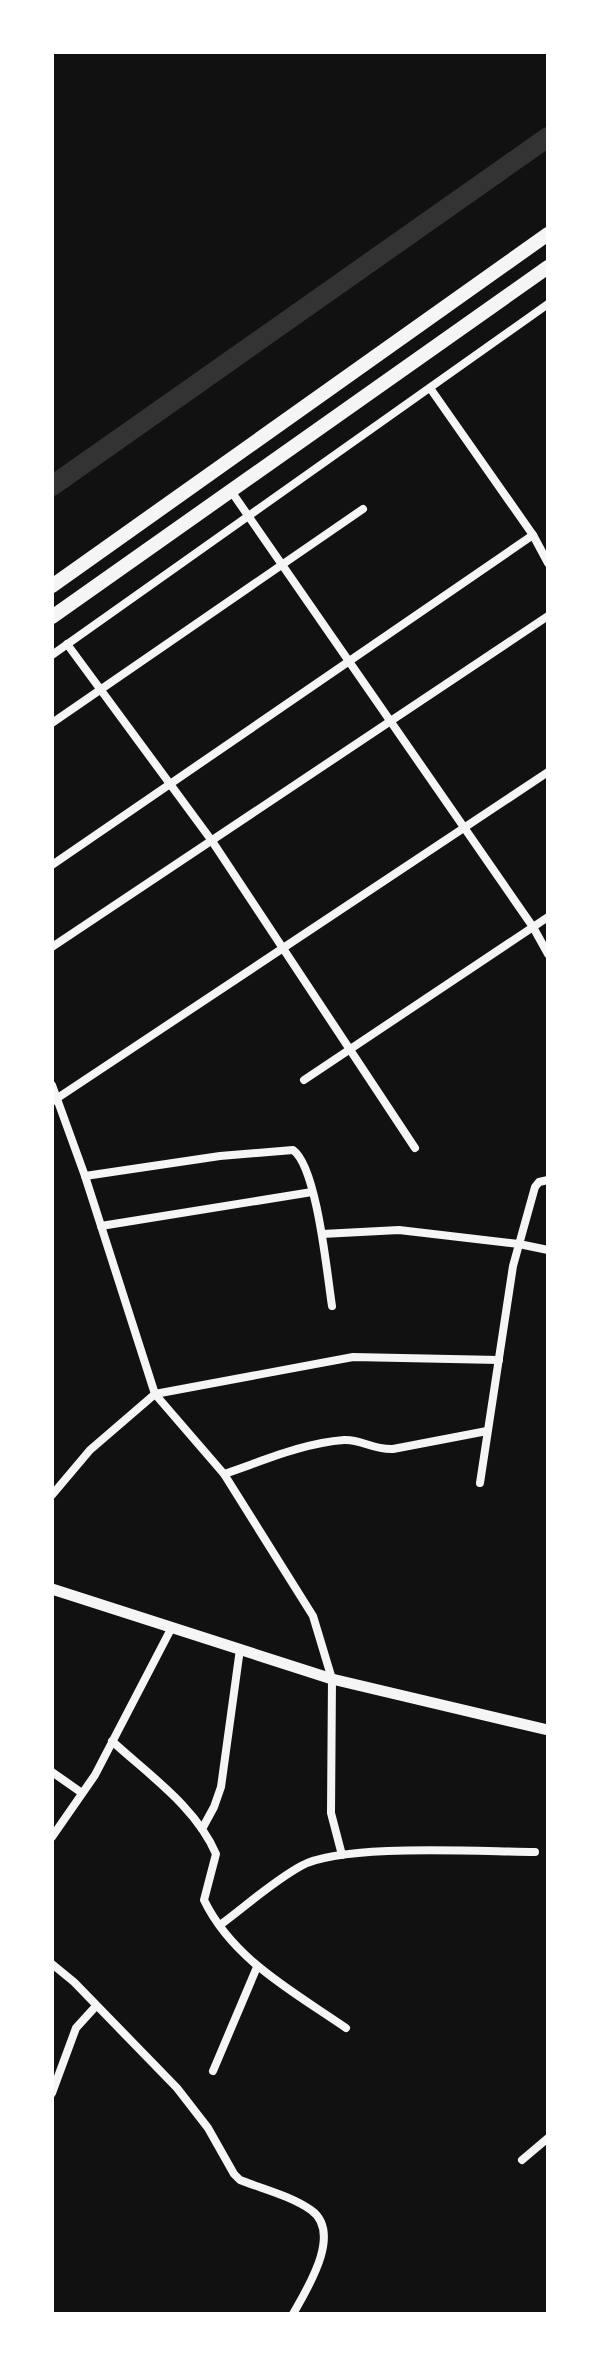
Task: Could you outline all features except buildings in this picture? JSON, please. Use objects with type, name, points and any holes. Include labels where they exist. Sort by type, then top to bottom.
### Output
[{"type":"main road","points":[[52,586],[548,234]]},
{"type":"main road","points":[[52,617],[548,267]]},
{"type":"street","points":[[52,655],[548,304]]},
{"type":"street","points":[[430,388],[533,535],[548,563]]},
{"type":"street","points":[[231,491],[533,927],[548,954]]},
{"type":"street","points":[[52,723],[363,509]]},
{"type":"street","points":[[52,865],[533,535]]},
{"type":"street","points":[[52,947],[392,723],[548,616]]},
{"type":"street","points":[[67,644],[212,841],[415,1148]]},
{"type":"street","points":[[54,1100],[548,772]]},
{"type":"street","points":[[304,1080],[548,917]]},
{"type":"street","points":[[52,1085],[54,1100],[85,1176],[155,1394],[224,1474],[313,1616],[332,1679],[331,1813],[342,1855]]},
{"type":"street","points":[[85,1176],[285,1149],[300,1155],[322,1234],[332,1306]]},
{"type":"street","points":[[480,1483],[513,1266],[535,1187],[539,1182],[548,1180]]},
{"type":"street","points":[[101,1226],[312,1192]]},
{"type":"street","points":[[322,1234],[399,1230],[548,1250]]},
{"type":"street","points":[[52,1495],[90,1450],[155,1394],[353,1357],[499,1360]]},
{"type":"street","points":[[224,1474],[324,1443],[347,1439],[380,1450],[487,1431]]},
{"type":"street","points":[[52,1589],[332,1679],[548,1730]]},
{"type":"street","points":[[52,1837],[112,1741],[172,1627]]},
{"type":"street","points":[[202,1829],[221,1787],[240,1649]]},
{"type":"street","points":[[112,1741],[189,1811],[202,1829],[216,1854],[204,1900],[232,1943],[257,1967],[346,2028]]},
{"type":"street","points":[[52,1772],[82,1793]]},
{"type":"street","points":[[220,1925],[302,1865],[342,1855],[418,1851],[535,1852]]},
{"type":"street","points":[[52,1964],[74,1982],[177,2088],[208,2128],[240,2180],[303,2205],[319,2219],[324,2231],[323,2246],[314,2275],[293,2314]]},
{"type":"street","points":[[213,2071],[257,1967]]},
{"type":"street","points":[[52,2093],[76,2028],[96,2006]]},
{"type":"street","points":[[522,2160],[548,2138]]},
{"type":"waterway","points":[[52,486],[548,137]]}]
